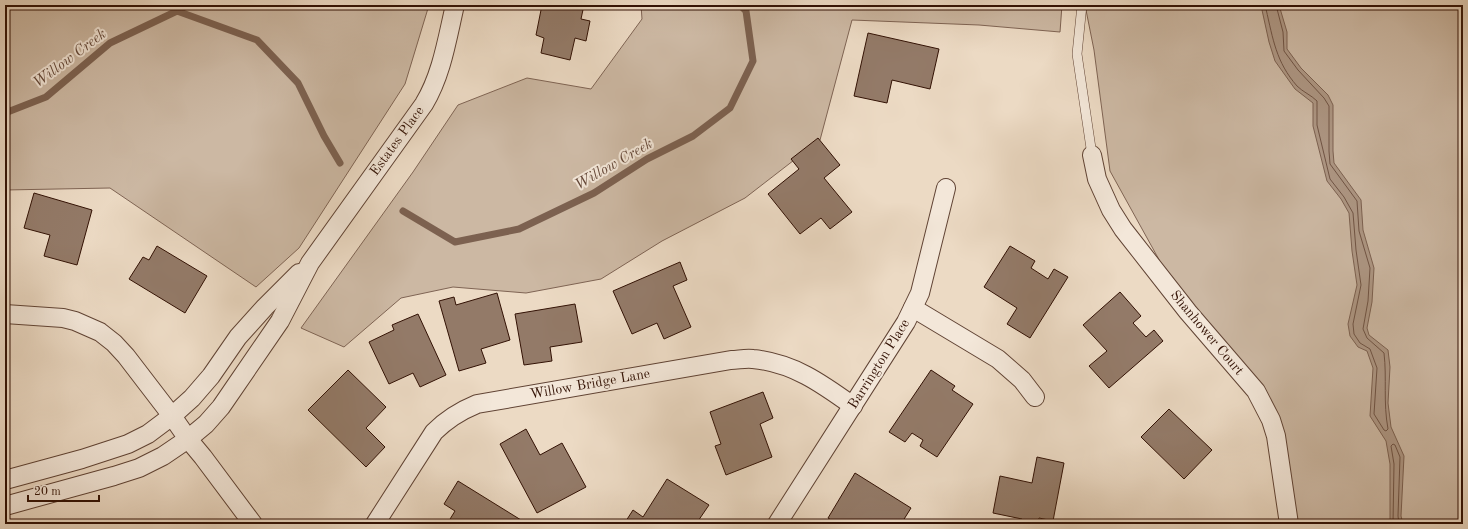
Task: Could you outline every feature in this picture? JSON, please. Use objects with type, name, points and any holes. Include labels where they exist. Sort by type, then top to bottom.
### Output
[{"type":"street","name":"Estates Place","points":[[5,506],[139,468],[163,456],[188,439],[206,424],[221,407],[280,321],[310,263],[424,104],[433,89],[439,73],[455,5]]},
{"type":"street","name":"Shanhower Court","points":[[1092,155],[1097,179],[1111,210],[1123,228],[1188,312],[1256,391],[1271,420],[1276,436],[1289,524]]},
{"type":"street","name":"Barrington Place","points":[[777,524],[906,322],[920,293],[946,188]]},
{"type":"street","name":"Estates Place","points":[[5,480],[82,459],[128,444],[148,434],[172,416],[192,398],[211,376],[238,337],[264,307],[310,263]]},
{"type":"street","points":[[913,308],[998,359],[1022,380],[1035,398]]},
{"type":"street","points":[[5,314],[62,318],[75,321],[100,332],[114,343],[126,356],[253,524]]},
{"type":"street","name":"Willow Bridge Lane","points":[[375,524],[434,432],[446,419],[461,410],[477,404],[731,360],[752,359],[784,365],[803,373],[853,406]]},
{"type":"lane","points":[[1082,5],[1077,54],[1092,155]]},
{"type":"shaded area","points":[[5,5],[429,5],[405,84],[299,248],[256,287],[110,188],[5,190]]},
{"type":"shaded area","points":[[641,5],[1062,5],[1060,32],[979,25],[852,20],[820,140],[745,198],[662,241],[601,279],[526,293],[453,287],[401,298],[344,347],[301,328],[413,172],[458,105],[527,78],[591,89],[642,19]]},
{"type":"shaded area","points":[[1085,5],[1463,5],[1463,524],[1290,524],[1256,391],[1188,312],[1110,171],[1094,50]]},
{"type":"water","points":[[1258,5],[1279,5],[1287,32],[1287,49],[1301,68],[1328,95],[1333,105],[1334,163],[1361,200],[1363,230],[1374,268],[1372,302],[1367,328],[1369,335],[1388,350],[1390,367],[1388,403],[1391,427],[1404,456],[1401,516],[1403,524],[1390,524],[1390,464],[1386,441],[1370,416],[1373,368],[1367,351],[1358,347],[1350,336],[1348,324],[1357,285],[1352,251],[1349,213],[1341,199],[1327,181],[1313,126],[1313,103],[1295,89],[1275,61],[1262,10]]},
{"type":"building","points":[[542,5],[584,5],[581,19],[590,21],[586,41],[575,38],[570,60],[541,53],[544,38],[536,35]]},
{"type":"building","points":[[868,33],[939,49],[930,89],[892,80],[887,103],[854,96]]},
{"type":"building","points":[[818,138],[840,165],[824,178],[852,212],[830,229],[821,218],[800,234],[768,194],[799,169],[791,159]]},
{"type":"building","points":[[34,193],[92,210],[77,265],[44,256],[50,235],[24,228]]},
{"type":"building","points":[[157,246],[207,276],[185,313],[129,279],[143,257],[149,260]]},
{"type":"building","points":[[1010,246],[1035,261],[1031,268],[1048,279],[1054,269],[1068,277],[1030,338],[1007,324],[1017,308],[984,287]]},
{"type":"building","points":[[680,262],[687,280],[673,286],[691,327],[664,339],[657,323],[632,334],[613,291]]},
{"type":"building","points":[[1120,292],[1141,316],[1133,323],[1146,337],[1154,330],[1163,341],[1109,388],[1089,366],[1107,351],[1083,325]]},
{"type":"building","points":[[497,293],[510,340],[481,349],[486,363],[459,371],[439,301],[454,297],[456,305]]},
{"type":"building","points":[[575,304],[582,342],[550,347],[552,361],[524,365],[515,314]]},
{"type":"building","points":[[418,314],[446,375],[420,387],[413,373],[389,384],[369,342],[394,330],[392,325]]},
{"type":"building","points":[[348,370],[386,407],[366,428],[385,447],[366,467],[308,410]]},
{"type":"building","points":[[931,370],[955,386],[952,390],[973,404],[937,457],[920,446],[923,440],[912,433],[905,442],[889,432]]},
{"type":"building","points":[[763,392],[773,418],[760,424],[772,457],[726,475],[715,446],[721,444],[710,412]]},
{"type":"building","points":[[1169,409],[1212,450],[1184,479],[1141,437]]},
{"type":"building","points":[[526,429],[540,455],[562,443],[586,487],[537,513],[500,444]]},
{"type":"building","points":[[1037,457],[1064,463],[1053,521],[1039,518],[1038,524],[1021,524],[1022,519],[993,513],[1000,476],[1032,483]]},
{"type":"building","points":[[855,473],[911,508],[901,524],[838,524],[828,518]]},
{"type":"building","points":[[667,479],[709,505],[696,524],[624,524],[633,510],[643,517]]},
{"type":"building","points":[[458,481],[521,520],[518,524],[447,524],[455,511],[444,504]]},
{"type":"waterway","name":"Willow Creek","points":[[403,211],[455,242],[519,229],[594,193],[647,159],[693,136],[730,108],[753,61],[746,11],[740,5]]},
{"type":"waterway","name":"Willow Creek","points":[[5,113],[46,97],[110,43],[177,11],[257,40],[298,83],[324,136],[340,163]]}]
